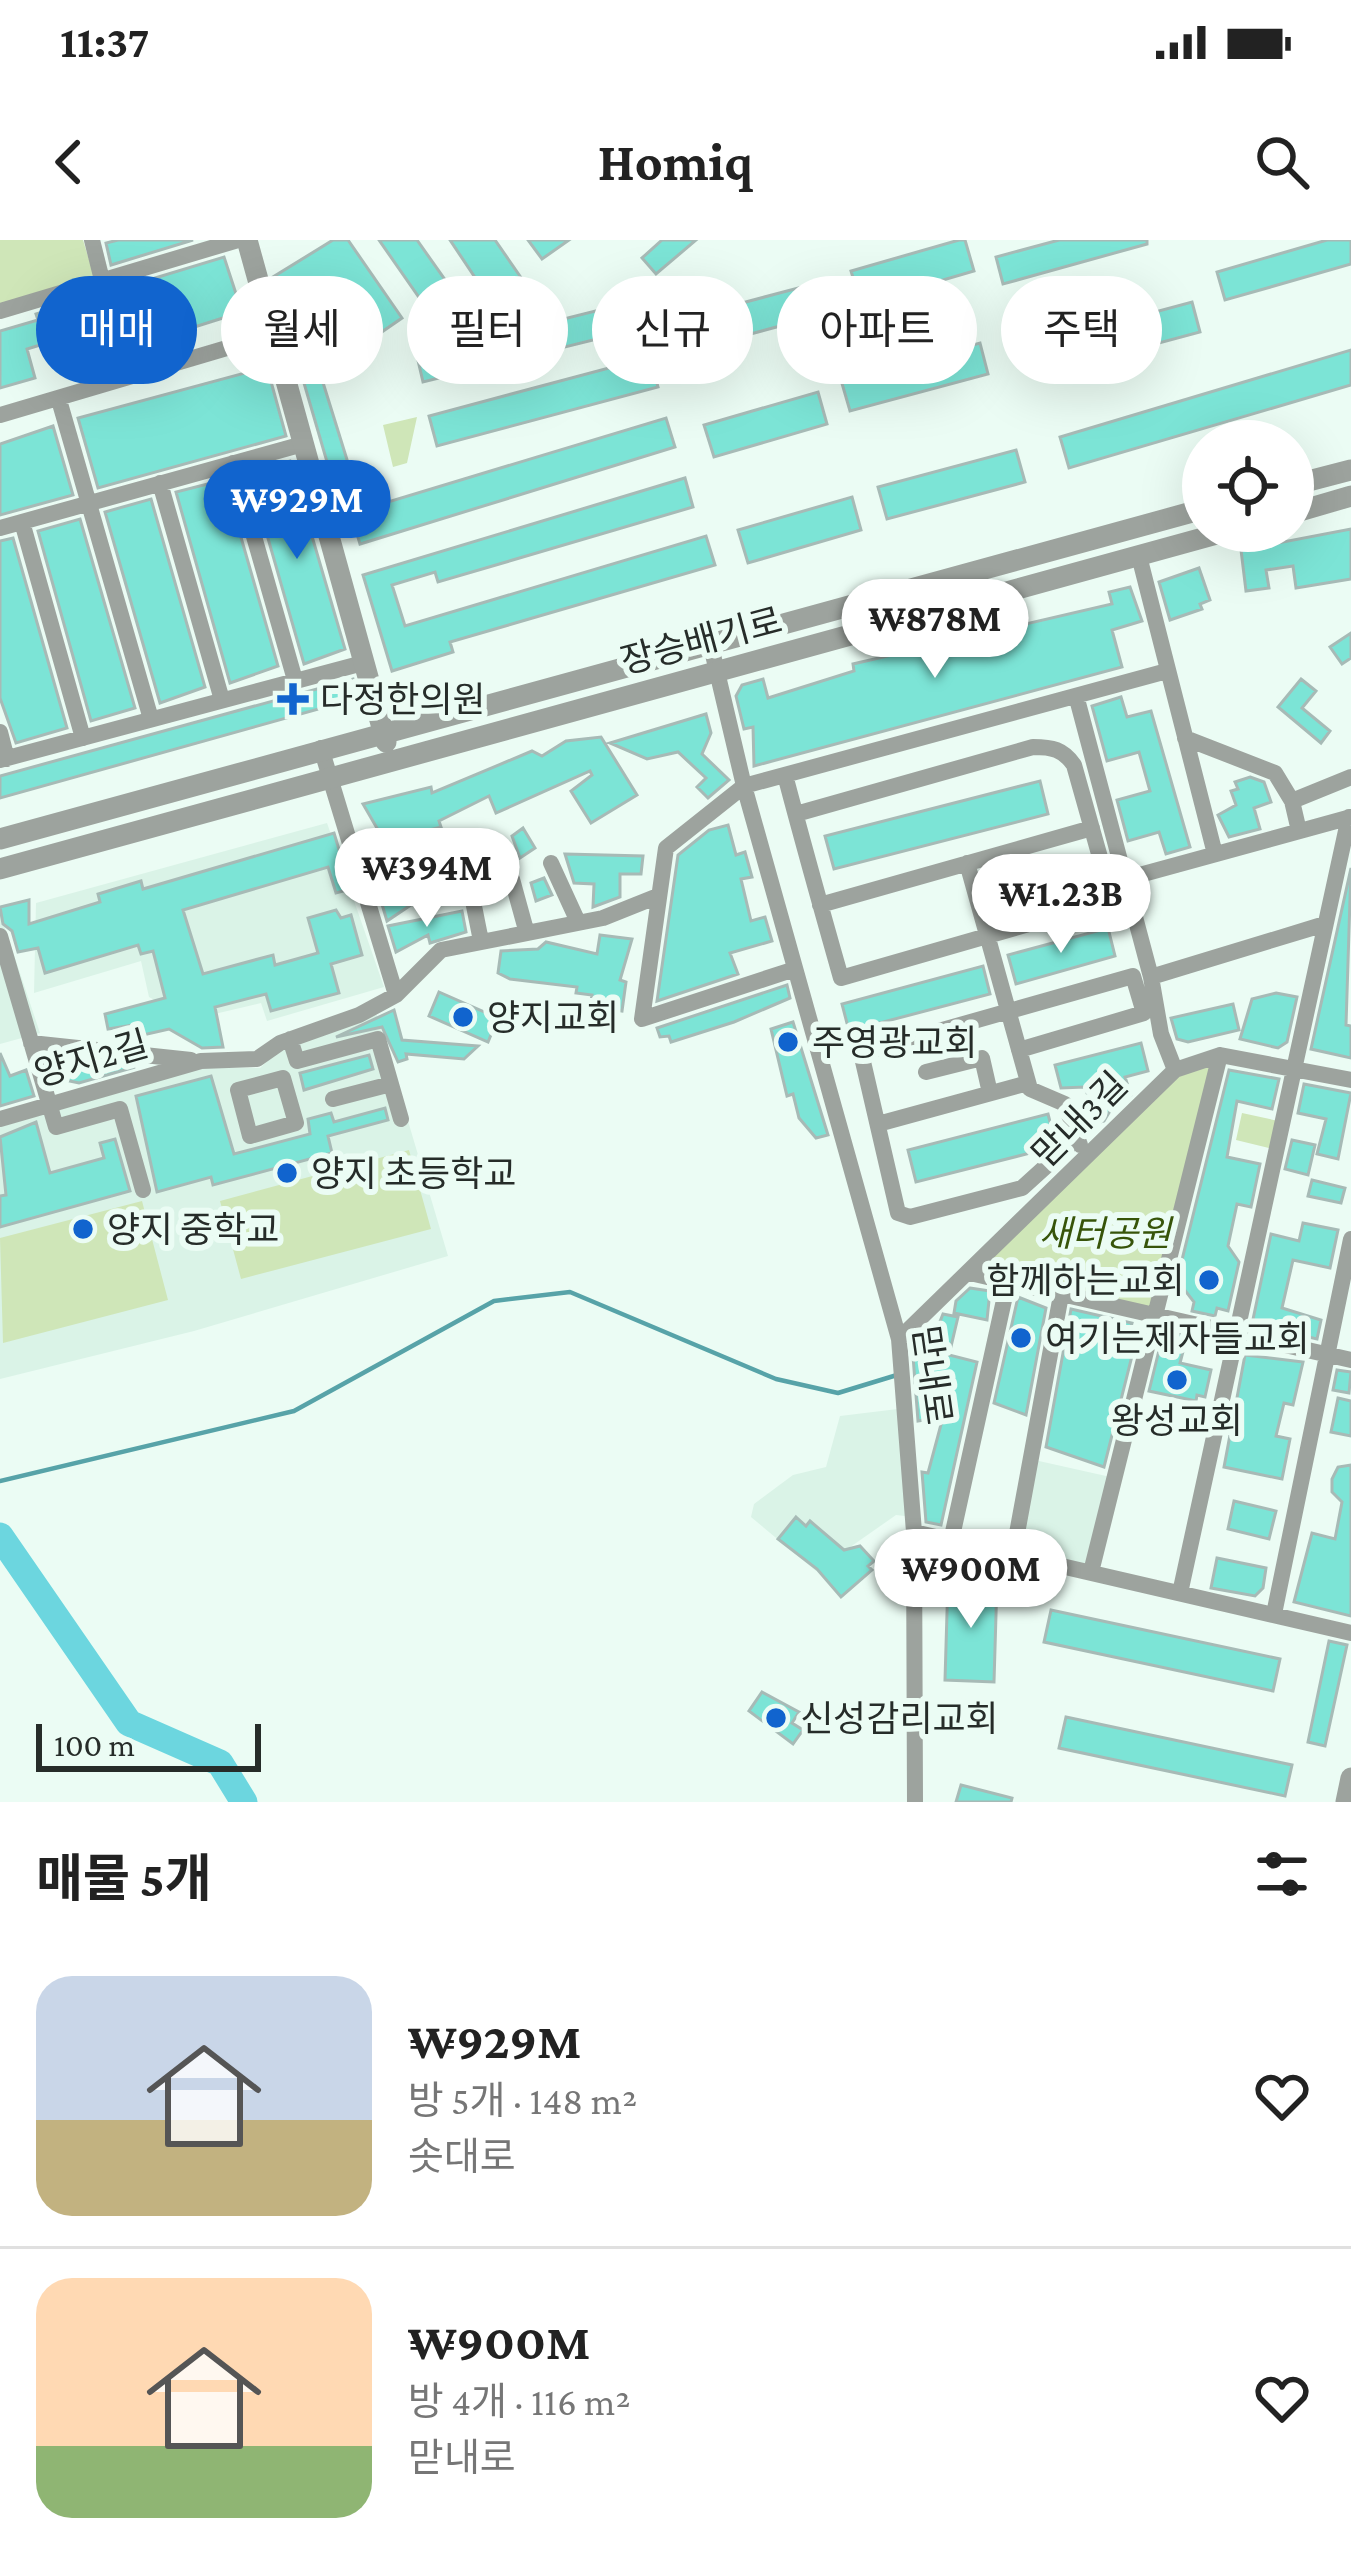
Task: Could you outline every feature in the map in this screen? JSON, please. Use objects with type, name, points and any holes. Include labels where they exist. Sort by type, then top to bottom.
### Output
[{"type":"street","points":[[92,240],[101,276]]},
{"type":"street","points":[[168,240],[174,259]]},
{"type":"street","points":[[116,276],[238,240]]},
{"type":"street","points":[[248,240],[257,276]]},
{"type":"street","points":[[0,311],[36,300]]},
{"type":"street","points":[[0,415],[221,350]]},
{"type":"street","points":[[286,384],[389,761]]},
{"type":"street","points":[[59,400],[151,719]]},
{"type":"street","points":[[0,528],[303,444]]},
{"type":"street","points":[[233,463],[295,680]]},
{"type":"street","points":[[1314,480],[1351,470]]},
{"type":"street","points":[[160,483],[222,700]]},
{"type":"street","points":[[1314,507],[1351,496]]},
{"type":"street","name":"장승배기로","points":[[0,839],[1182,515]]},
{"type":"street","points":[[22,522],[44,615],[83,738]]},
{"type":"street","name":"장승배기로","points":[[0,869],[1182,544]]},
{"type":"street","points":[[1139,556],[1215,854]]},
{"type":"street","name":"맏내로","points":[[710,642],[744,786],[898,1339],[914,1532],[915,1802]]},
{"type":"street","points":[[0,732],[3,760],[363,663]]},
{"type":"street","points":[[795,969],[642,1019],[666,848],[744,786],[1077,700],[1167,671]]},
{"type":"street","points":[[1077,700],[1151,977],[1161,1034],[1175,1070]]},
{"type":"street","points":[[1185,738],[1275,773],[1292,801],[1300,831]]},
{"type":"street","points":[[785,776],[841,978],[1112,900],[1074,765],[1066,753],[1051,747],[1033,747],[796,814]]},
{"type":"street","points":[[321,748],[396,995],[441,950],[603,918],[658,896]]},
{"type":"street","points":[[1292,801],[1351,777]]},
{"type":"street","points":[[1125,879],[1350,817],[1180,1593]]},
{"type":"street","points":[[820,905],[1092,828]]},
{"type":"street","points":[[551,863],[578,922]]},
{"type":"street","points":[[967,863],[987,936],[1008,1010],[1028,1083],[1030,1089],[1079,1111],[1075,1140],[1022,1188],[910,1217],[898,1213],[862,1053],[1008,1010],[1133,976],[1144,1013],[1019,1050]]},
{"type":"street","points":[[512,879],[526,930]]},
{"type":"street","points":[[453,886],[473,901],[482,940]]},
{"type":"street","points":[[1151,977],[1325,924]]},
{"type":"street","points":[[0,936],[56,1127],[120,1109],[143,1190]]},
{"type":"street","name":"양지2길","points":[[31,1043],[201,1061],[256,1059],[290,1039],[396,995]]},
{"type":"street","points":[[290,1039],[297,1061],[378,1039],[401,1119]]},
{"type":"street","points":[[1091,1572],[1220,1055]]},
{"type":"street","name":"맏내3길","points":[[898,1339],[1175,1070],[1220,1055],[1351,1080]]},
{"type":"street","points":[[926,1072],[982,1058],[990,1093]]},
{"type":"street","points":[[256,1059],[264,1083]]},
{"type":"street","name":"양지2길","points":[[0,1119],[201,1061]]},
{"type":"street","points":[[878,1124],[1028,1083]]},
{"type":"street","points":[[334,1099],[391,1084]]},
{"type":"street","points":[[1075,1140],[1090,1155]]},
{"type":"street","points":[[1274,1614],[1351,1239]]},
{"type":"street","points":[[970,1274],[1351,1360]]},
{"type":"street","points":[[951,1540],[1008,1282]]},
{"type":"street","points":[[1013,1555],[1061,1295]]},
{"type":"street","points":[[914,1532],[1351,1633]]},
{"type":"street","points":[[1346,1802],[1351,1778]]},
{"type":"shaded area","points":[[327,823],[384,987],[267,1021],[261,1003],[189,1020],[149,997],[141,961],[34,993],[36,903]]},
{"type":"shaded area","points":[[0,913],[40,1033],[0,1044]]},
{"type":"shaded area","name":"양지 초등학교","points":[[376,1013],[448,1256],[194,1331],[0,1379],[0,1127],[203,1067],[260,1068],[282,1047]]},
{"type":"shaded area","points":[[906,1408],[913,1517],[896,1515],[816,1571],[751,1517],[754,1504],[793,1475],[826,1467],[840,1416]]},
{"type":"shaded area","points":[[1030,1459],[1115,1478],[1091,1572],[1013,1555]]},
{"type":"green space","points":[[0,240],[83,240],[94,276],[36,276],[36,294],[0,305]]},
{"type":"green space","points":[[417,417],[407,463],[393,467],[383,425]]},
{"type":"green space","name":"새터공원","points":[[1220,1055],[1155,1317],[970,1273],[1175,1070]]},
{"type":"green space","points":[[1242,1113],[1283,1122],[1277,1150],[1236,1140]]},
{"type":"green space","points":[[409,1150],[431,1229],[241,1279],[220,1201]]},
{"type":"green space","points":[[142,1201],[168,1300],[3,1343],[0,1238]]},
{"type":"building","points":[[193,240],[111,265],[106,243]]},
{"type":"building","points":[[333,240],[348,240],[373,276],[275,276]]},
{"type":"building","points":[[379,240],[417,240],[442,276],[407,276],[407,280]]},
{"type":"building","points":[[450,240],[495,240],[520,276],[474,276]]},
{"type":"building","points":[[528,240],[569,240],[542,259]]},
{"type":"building","points":[[662,240],[696,240],[656,274],[642,258]]},
{"type":"building","points":[[965,240],[974,271],[957,276],[853,276],[851,271]]},
{"type":"building","points":[[1059,240],[1147,240],[1147,244],[1032,276],[1001,276],[996,257]]},
{"type":"building","points":[[1327,240],[1351,240],[1351,264],[1225,300],[1217,272]]},
{"type":"building","points":[[224,257],[230,276],[221,276],[221,319],[197,326],[197,276],[161,276]]},
{"type":"building","points":[[383,291],[402,318],[383,331]]},
{"type":"building","points":[[777,294],[777,327],[753,333],[753,300]]},
{"type":"building","points":[[1192,302],[1200,332],[1162,342],[1162,310]]},
{"type":"building","points":[[592,312],[592,340],[568,346],[568,318]]},
{"type":"building","points":[[36,321],[36,346],[27,349],[35,378],[0,388],[0,331]]},
{"type":"building","points":[[977,344],[988,374],[977,377]]},
{"type":"building","points":[[1351,350],[1351,385],[1232,420],[1182,420],[1182,435],[1069,468],[1060,437]]},
{"type":"building","points":[[592,372],[592,384],[658,387],[437,446],[429,416],[549,384],[568,384],[568,379]]},
{"type":"building","points":[[221,379],[221,384],[272,384],[286,436],[98,488],[78,418]]},
{"type":"building","points":[[304,384],[323,384],[353,479],[365,475],[375,506],[666,418],[675,447],[360,544],[352,517],[344,520]]},
{"type":"building","points":[[842,384],[951,384],[850,411]]},
{"type":"building","points":[[818,392],[827,424],[714,457],[704,425]]},
{"type":"building","points":[[53,426],[73,495],[0,515],[0,444]]},
{"type":"building","points":[[1016,450],[1025,482],[887,519],[878,487]]},
{"type":"building","points":[[290,461],[345,649],[304,664],[249,472]]},
{"type":"building","points":[[685,478],[693,507],[438,582],[435,572],[392,585],[405,626],[706,536],[715,565],[450,642],[453,652],[392,671],[363,575]]},
{"type":"building","points":[[219,481],[229,514],[234,513],[278,666],[230,683],[176,492]]},
{"type":"building","points":[[852,497],[861,530],[748,563],[738,530]]},
{"type":"building","points":[[151,499],[205,687],[160,703],[105,512]]},
{"type":"building","points":[[80,519],[135,708],[91,721],[38,531]]},
{"type":"building","points":[[1351,529],[1351,579],[1296,588],[1293,566],[1266,570],[1269,588],[1246,591],[1241,552],[1314,552],[1314,536]]},
{"type":"building","points":[[13,538],[67,728],[16,743],[0,698],[0,541]]},
{"type":"building","points":[[1199,568],[1210,600],[1200,604],[1202,609],[1170,620],[1159,582]]},
{"type":"building","points":[[1130,587],[1142,621],[1112,630],[1122,667],[754,766],[753,727],[744,729],[736,696],[742,685],[763,679],[768,698],[854,671],[853,664],[1112,604],[1109,592]]},
{"type":"building","points":[[1351,633],[1351,658],[1342,664],[1330,647]]},
{"type":"building","points":[[353,679],[358,698],[0,798],[0,776]]},
{"type":"building","points":[[1301,679],[1316,691],[1302,708],[1330,731],[1321,743],[1278,707]]},
{"type":"building","points":[[1121,697],[1127,717],[1151,711],[1190,847],[1166,854],[1159,832],[1128,841],[1117,800],[1150,791],[1139,752],[1107,761],[1092,706]]},
{"type":"building","points":[[706,714],[711,733],[702,754],[729,780],[708,798],[697,787],[706,778],[678,752],[647,759],[610,743]]},
{"type":"building","points":[[601,737],[637,795],[591,823],[571,791],[592,775],[590,771],[496,813],[489,796],[439,821],[441,827],[385,842],[363,804],[431,787],[432,793],[532,751],[542,756],[566,741]]},
{"type":"building","points":[[1250,777],[1264,782],[1271,802],[1254,808],[1260,829],[1229,837],[1218,815],[1236,805],[1231,791],[1238,789],[1235,782]]},
{"type":"building","points":[[1040,781],[1048,814],[834,869],[825,836]]},
{"type":"building","points":[[728,825],[736,855],[745,852],[752,877],[741,879],[751,921],[765,917],[772,941],[730,953],[738,974],[657,1001],[678,855],[709,830]]},
{"type":"building","points":[[523,828],[535,848],[520,858],[512,836]]},
{"type":"building","points":[[334,833],[351,889],[336,893],[328,867],[183,910],[203,974],[273,955],[275,965],[318,953],[308,918],[336,910],[341,918],[351,915],[362,955],[331,964],[339,993],[271,1011],[266,994],[215,1007],[223,1047],[202,1048],[169,1029],[143,1035],[140,1024],[108,1029],[105,1014],[165,998],[153,951],[141,954],[138,945],[45,973],[38,948],[18,952],[12,931],[3,924],[0,907],[29,900],[29,924],[100,902],[98,894],[141,881],[143,889]]},
{"type":"building","points":[[444,838],[453,864],[418,875],[430,892],[387,921],[367,854],[375,852],[392,873]]},
{"type":"building","points":[[501,845],[506,868],[480,890],[460,869]]},
{"type":"building","points":[[565,854],[643,856],[641,874],[620,874],[620,897],[593,907],[594,884],[574,883]]},
{"type":"building","points":[[1351,868],[1346,1025],[1351,1026],[1351,1058],[1311,1049]]},
{"type":"building","points":[[544,878],[552,895],[536,901],[531,883]]},
{"type":"building","points":[[462,911],[466,932],[430,943],[428,935],[396,952],[388,926]]},
{"type":"building","points":[[1108,928],[1115,956],[1016,984],[1008,955]]},
{"type":"building","points":[[600,935],[632,939],[620,980],[626,982],[622,1011],[590,1007],[592,995],[576,993],[577,987],[510,979],[498,973],[501,951],[538,949],[546,942],[597,954]]},
{"type":"building","points":[[983,966],[990,994],[849,1031],[842,1004]]},
{"type":"building","points":[[787,985],[790,998],[734,1022],[671,1042],[669,1036],[660,1037],[657,1028]]},
{"type":"building","name":"양지교회","points":[[439,992],[498,1018],[488,1042],[429,1016]]},
{"type":"building","points":[[1276,993],[1297,997],[1287,1042],[1278,1048],[1240,1039],[1252,999]]},
{"type":"building","points":[[1233,1004],[1239,1030],[1188,1042],[1177,1039],[1171,1018]]},
{"type":"building","points":[[394,1010],[402,1040],[478,1046],[464,1059],[406,1054],[407,1059],[398,1062],[382,1027],[336,1037]]},
{"type":"building","points":[[793,1022],[828,1135],[816,1138],[799,1118],[793,1094],[787,1096],[771,1029]]},
{"type":"building","points":[[1141,1043],[1148,1071],[1125,1077],[1131,1095],[1113,1106],[1104,1121],[1097,1123],[1085,1087],[1061,1088],[1055,1065]]},
{"type":"building","points":[[0,1053],[10,1076],[26,1070],[34,1096],[0,1106]]},
{"type":"building","points":[[369,1055],[373,1069],[304,1090],[300,1073]]},
{"type":"building","points":[[51,1058],[135,1067],[79,1083],[55,1078]]},
{"type":"building","points":[[1229,1070],[1279,1079],[1272,1109],[1237,1101],[1227,1157],[1260,1164],[1251,1207],[1237,1204],[1228,1246],[1239,1262],[1228,1311],[1217,1308],[1215,1316],[1192,1311],[1194,1302],[1177,1280]]},
{"type":"building","points":[[211,1076],[234,1154],[310,1134],[308,1119],[331,1113],[334,1122],[385,1108],[388,1120],[328,1136],[332,1153],[213,1185],[211,1177],[157,1192],[136,1096]]},
{"type":"building","points":[[1304,1084],[1351,1093],[1338,1159],[1317,1154],[1326,1119],[1298,1113]]},
{"type":"building","points":[[1048,1114],[1055,1141],[1046,1149],[916,1182],[908,1150]]},
{"type":"building","points":[[36,1122],[50,1173],[104,1158],[100,1143],[115,1139],[130,1191],[0,1227],[0,1196],[6,1195],[0,1137]]},
{"type":"building","points":[[1292,1140],[1315,1145],[1308,1175],[1285,1169]]},
{"type":"building","points":[[1312,1180],[1345,1188],[1341,1203],[1308,1196]]},
{"type":"building","points":[[1303,1223],[1338,1230],[1330,1268],[1293,1260],[1282,1308],[1321,1320],[1317,1339],[1252,1324],[1271,1234],[1299,1241]]},
{"type":"building","points":[[970,1288],[990,1291],[987,1320],[954,1313],[956,1301]]},
{"type":"building","name":"여기는제자들교회","points":[[1018,1297],[1046,1308],[1026,1415],[994,1403]]},
{"type":"building","points":[[1071,1309],[1132,1323],[1128,1338],[1136,1340],[1104,1467],[1046,1447]]},
{"type":"building","points":[[943,1314],[958,1317],[949,1355],[977,1362],[941,1525],[926,1522],[922,1472],[928,1473],[943,1417],[918,1421],[913,1356],[917,1339],[939,1324]]},
{"type":"building","name":"왕성교회","points":[[1164,1330],[1187,1336],[1180,1363],[1211,1370],[1205,1397],[1197,1395],[1196,1401],[1149,1391]]},
{"type":"building","points":[[1245,1355],[1303,1362],[1293,1405],[1284,1403],[1276,1436],[1290,1439],[1282,1479],[1224,1467]]},
{"type":"building","points":[[1337,1370],[1351,1372],[1349,1393],[1333,1390]]},
{"type":"building","points":[[1338,1398],[1351,1401],[1351,1436],[1331,1432]]},
{"type":"building","points":[[1351,1465],[1351,1616],[1294,1602],[1312,1533],[1335,1539],[1342,1502],[1332,1492],[1332,1479],[1338,1467]]},
{"type":"building","points":[[1234,1501],[1276,1511],[1269,1539],[1228,1529]]},
{"type":"building","points":[[796,1517],[806,1526],[810,1521],[844,1550],[860,1546],[874,1561],[868,1566],[872,1570],[841,1597],[817,1569],[778,1539]]},
{"type":"building","points":[[1217,1558],[1266,1568],[1263,1588],[1255,1596],[1211,1588]]},
{"type":"building","points":[[948,1579],[997,1581],[994,1682],[945,1680]]},
{"type":"building","points":[[1051,1610],[1280,1659],[1273,1691],[1044,1642]]},
{"type":"building","points":[[1329,1641],[1347,1645],[1325,1746],[1308,1742]]},
{"type":"building","name":"신성감리교회","points":[[762,1692],[799,1712],[792,1723],[803,1730],[793,1744],[749,1711]]},
{"type":"building","points":[[1066,1717],[1292,1765],[1285,1796],[1059,1748]]},
{"type":"building","points":[[961,1785],[1012,1798],[1011,1802],[956,1802]]},
{"type":"waterway","points":[[0,1481],[294,1411],[494,1301],[570,1292],[776,1379],[838,1393],[897,1375]]},
{"type":"waterway","points":[[0,1536],[129,1723],[220,1763],[244,1802]]},
{"type":"place","name":"다정한의원","points":[[293,699]]},
{"type":"place","name":"양지교회","points":[[463,1017]]},
{"type":"place","name":"주영광교회","points":[[788,1042]]},
{"type":"place","name":"양지 초등학교","points":[[287,1173]]},
{"type":"place","name":"양지 중학교","points":[[83,1229]]},
{"type":"place","name":"함께하는교회","points":[[1209,1280]]},
{"type":"place","name":"여기는제자들교회","points":[[1021,1338]]},
{"type":"place","name":"왕성교회","points":[[1177,1380]]},
{"type":"place","name":"신성감리교회","points":[[776,1718]]}]
